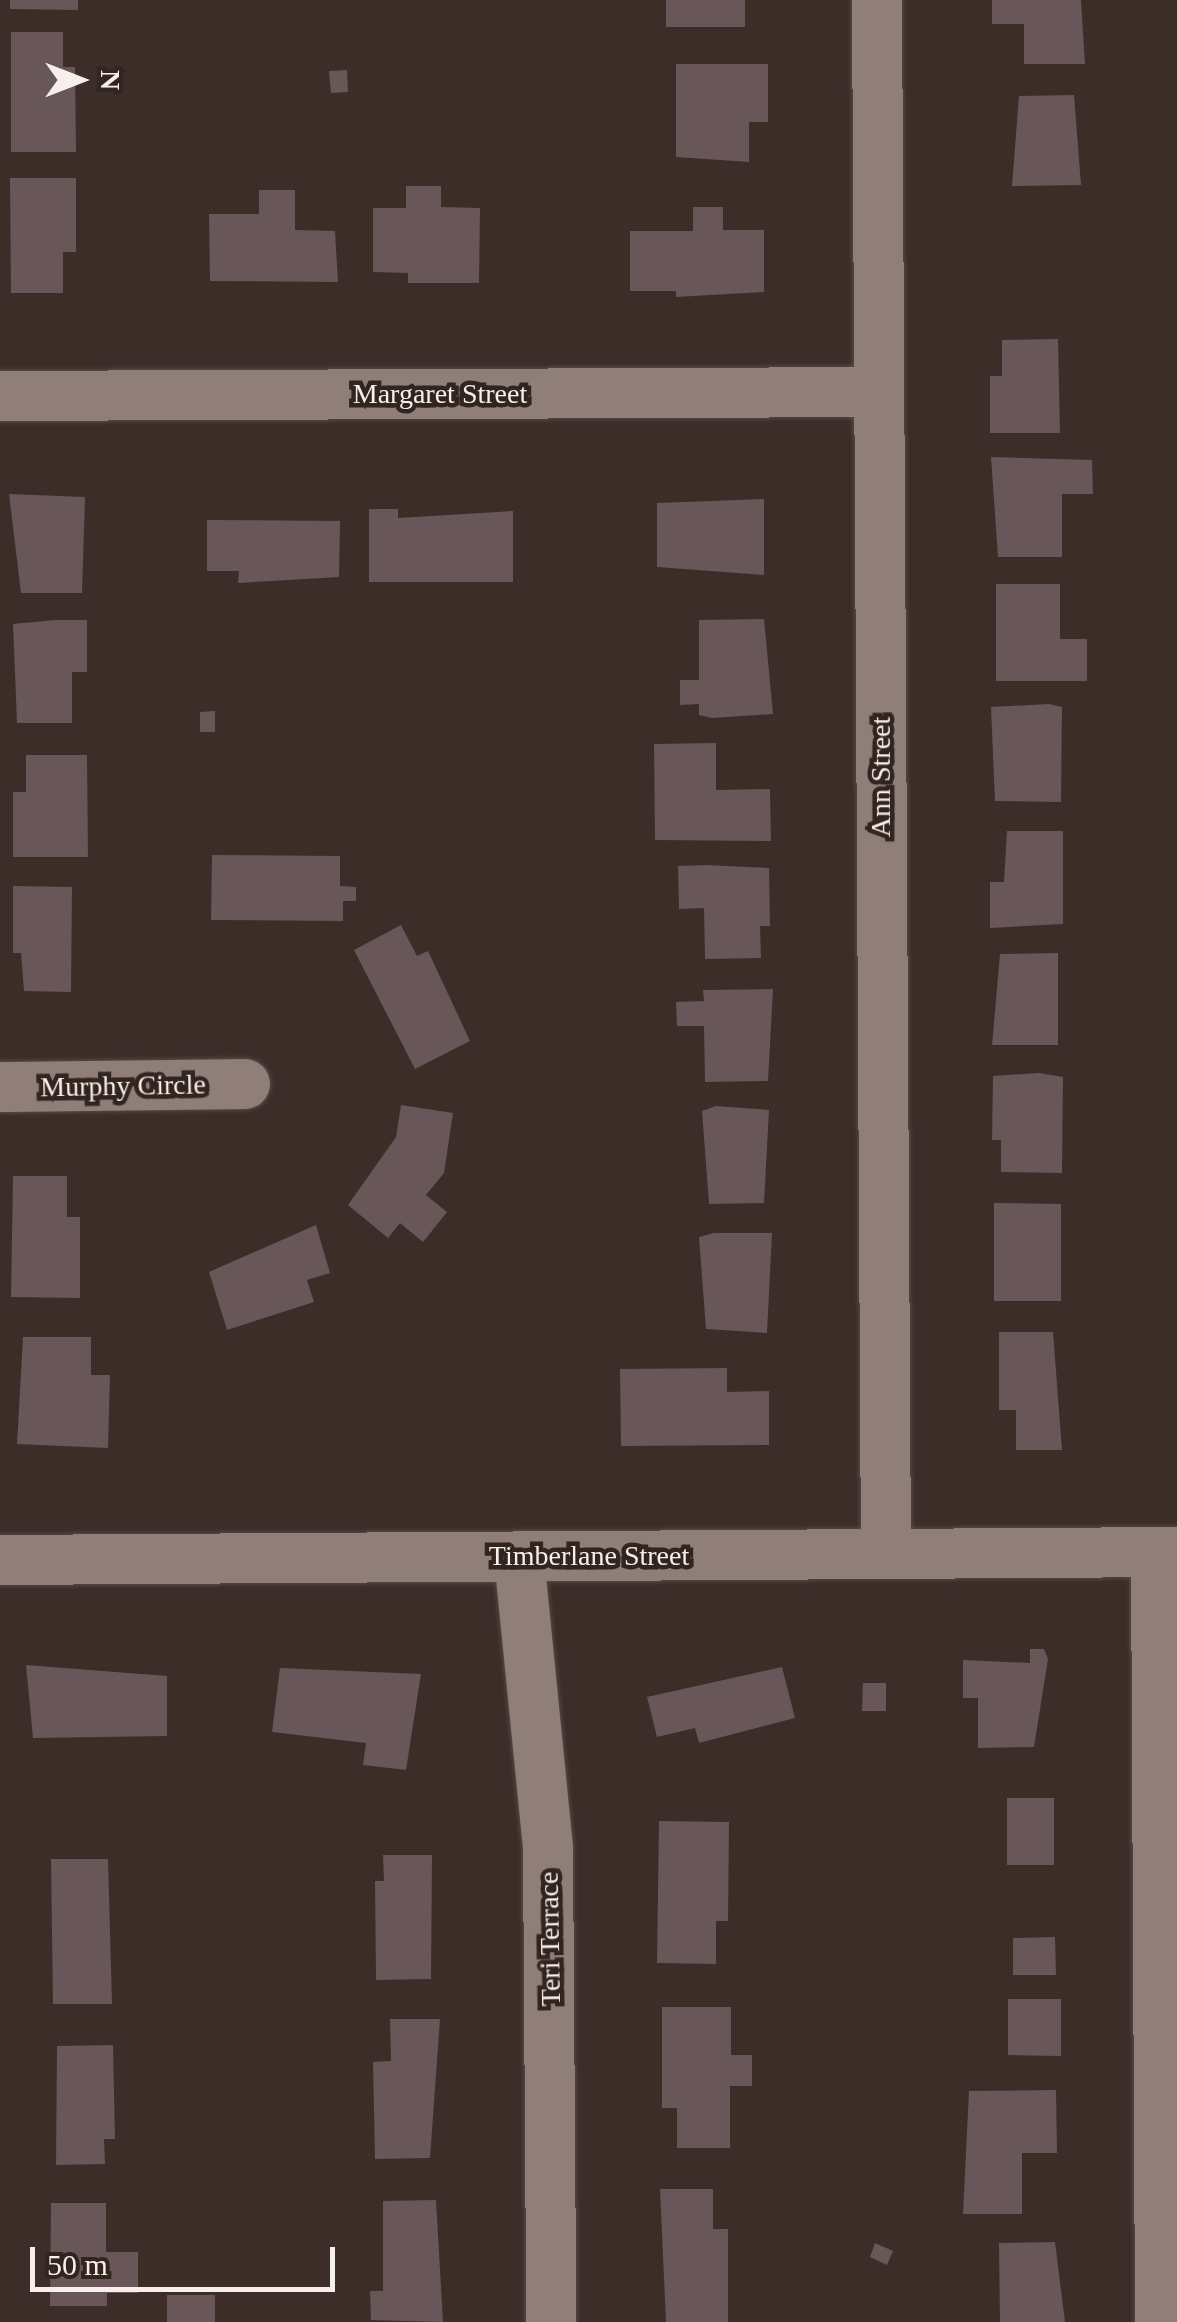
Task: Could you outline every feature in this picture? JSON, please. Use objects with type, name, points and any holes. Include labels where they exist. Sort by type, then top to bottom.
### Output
[{"type":"street","name":"Ann Street","points":[[878,0],[886,1554]]},
{"type":"street","name":"Margaret Street","points":[[0,396],[879,392]]},
{"type":"street","name":"Murphy Circle","points":[[0,1087],[245,1084]]},
{"type":"street","name":"Timberlane Street","points":[[0,1560],[1166,1552]]},
{"type":"street","points":[[1160,2322],[1166,1552]]},
{"type":"street","name":"Teri Terrace","points":[[519,1557],[548,1848],[550,2322]]},
{"type":"building","points":[[10,0],[78,0],[78,10],[10,9]]},
{"type":"building","points":[[666,0],[745,0],[745,27],[666,27]]},
{"type":"building","points":[[992,0],[1081,0],[1085,64],[1024,64],[1024,24],[992,24]]},
{"type":"building","points":[[11,32],[63,32],[63,67],[75,67],[76,152],[11,152]]},
{"type":"building","points":[[676,64],[768,64],[768,122],[749,122],[749,162],[676,157]]},
{"type":"building","points":[[347,70],[348,92],[331,93],[329,71]]},
{"type":"building","points":[[1074,95],[1081,185],[1012,186],[1019,96]]},
{"type":"building","points":[[10,178],[76,178],[76,252],[63,252],[63,293],[11,293]]},
{"type":"building","points":[[406,186],[441,186],[441,207],[480,208],[479,283],[408,283],[408,273],[373,272],[373,208],[406,208]]},
{"type":"building","points":[[259,190],[295,190],[295,230],[335,231],[338,282],[210,281],[209,214],[259,214]]},
{"type":"building","points":[[693,207],[723,207],[723,230],[764,230],[764,292],[676,297],[676,291],[630,291],[630,231],[693,231]]},
{"type":"building","points":[[1058,339],[1060,433],[990,433],[990,376],[1002,376],[1002,340]]},
{"type":"building","points":[[991,457],[1092,460],[1093,494],[1062,494],[1062,557],[998,557]]},
{"type":"building","points":[[9,494],[85,497],[82,593],[21,593]]},
{"type":"building","points":[[764,499],[764,575],[657,567],[657,503]]},
{"type":"building","points":[[369,509],[398,509],[398,518],[513,511],[513,582],[369,582]]},
{"type":"building","points":[[207,520],[340,521],[339,577],[238,583],[239,571],[207,571]]},
{"type":"building","points":[[996,584],[1060,584],[1060,639],[1087,639],[1087,681],[996,681]]},
{"type":"building","points":[[764,619],[773,714],[712,718],[699,715],[699,704],[680,705],[680,680],[699,680],[699,620]]},
{"type":"building","points":[[87,620],[87,672],[72,672],[72,723],[17,723],[13,624]]},
{"type":"building","points":[[991,707],[1062,707],[1061,802],[995,801]]},
{"type":"building","points":[[215,711],[215,732],[200,732],[200,712]]},
{"type":"building","points":[[716,743],[716,790],[770,789],[771,841],[655,840],[654,744]]},
{"type":"building","points":[[26,755],[87,755],[88,857],[13,857],[13,792],[26,792]]},
{"type":"building","points":[[1007,831],[1063,831],[1063,924],[990,928],[990,882],[1004,882]]},
{"type":"building","points":[[212,855],[340,856],[340,886],[356,887],[356,901],[343,901],[343,921],[211,920]]},
{"type":"building","points":[[678,866],[769,868],[770,926],[760,926],[761,958],[705,959],[704,908],[679,909]]},
{"type":"building","points":[[13,886],[72,887],[71,992],[24,991],[21,953],[13,953]]},
{"type":"building","points":[[401,925],[417,956],[428,951],[470,1041],[415,1069],[354,950]]},
{"type":"building","points":[[1058,953],[1058,1045],[992,1045],[1000,954]]},
{"type":"building","points":[[773,989],[768,1081],[705,1082],[704,1026],[677,1026],[676,1002],[704,1001],[703,990]]},
{"type":"building","points":[[1039,1073],[1063,1077],[1062,1173],[1001,1172],[1001,1140],[992,1140],[993,1076]]},
{"type":"building","points":[[401,1105],[453,1113],[444,1173],[426,1195],[447,1212],[423,1242],[400,1223],[388,1238],[348,1205],[396,1137]]},
{"type":"building","points":[[716,1106],[769,1110],[764,1203],[709,1204],[702,1111]]},
{"type":"building","points":[[13,1176],[67,1176],[67,1217],[80,1217],[80,1298],[11,1297]]},
{"type":"building","points":[[994,1203],[1061,1204],[1061,1301],[994,1301]]},
{"type":"building","points":[[316,1225],[330,1273],[307,1280],[314,1302],[227,1330],[209,1272]]},
{"type":"building","points":[[714,1233],[772,1233],[767,1333],[706,1329],[699,1237]]},
{"type":"building","points":[[999,1332],[1053,1332],[1062,1450],[1016,1450],[1016,1410],[999,1410]]},
{"type":"building","points":[[23,1337],[91,1337],[91,1375],[110,1375],[108,1448],[17,1444]]},
{"type":"building","points":[[727,1368],[727,1392],[769,1391],[769,1445],[621,1446],[620,1369]]},
{"type":"building","points":[[1030,1649],[1044,1649],[1048,1659],[1034,1747],[978,1748],[978,1698],[963,1698],[963,1660],[1030,1663]]},
{"type":"building","points":[[26,1665],[167,1676],[167,1736],[33,1738]]},
{"type":"building","points":[[782,1667],[795,1718],[699,1743],[695,1728],[657,1737],[647,1697]]},
{"type":"building","points":[[280,1668],[421,1674],[406,1770],[363,1765],[366,1743],[272,1732]]},
{"type":"building","points":[[863,1683],[886,1683],[886,1711],[862,1711]]},
{"type":"building","points":[[1007,1798],[1054,1798],[1054,1865],[1007,1865]]},
{"type":"building","points":[[659,1821],[729,1822],[728,1921],[716,1921],[716,1964],[657,1963]]},
{"type":"building","points":[[383,1855],[432,1855],[431,1979],[376,1980],[375,1881],[384,1881]]},
{"type":"building","points":[[51,1859],[108,1859],[112,2004],[53,2004]]},
{"type":"building","points":[[1055,1937],[1056,1975],[1013,1975],[1013,1938]]},
{"type":"building","points":[[1008,1999],[1061,1999],[1061,2056],[1008,2055]]},
{"type":"building","points":[[662,2007],[731,2007],[731,2055],[752,2055],[752,2086],[730,2086],[730,2148],[677,2148],[677,2108],[662,2108]]},
{"type":"building","points":[[390,2019],[440,2019],[430,2158],[375,2159],[373,2062],[391,2061]]},
{"type":"building","points":[[113,2045],[115,2139],[104,2139],[105,2164],[56,2165],[57,2046]]},
{"type":"building","points":[[1056,2090],[1057,2153],[1022,2153],[1022,2214],[963,2214],[969,2091]]},
{"type":"building","points":[[660,2189],[713,2189],[713,2229],[728,2229],[728,2322],[666,2322]]},
{"type":"building","points":[[436,2200],[443,2322],[371,2320],[370,2291],[383,2291],[383,2201]]},
{"type":"building","points":[[51,2203],[106,2203],[106,2252],[138,2252],[138,2293],[107,2293],[107,2306],[50,2306]]},
{"type":"building","points":[[1055,2242],[1065,2322],[1000,2322],[999,2243]]},
{"type":"building","points":[[875,2243],[893,2251],[887,2265],[870,2257]]},
{"type":"building","points":[[167,2295],[215,2295],[215,2322],[167,2322]]}]
